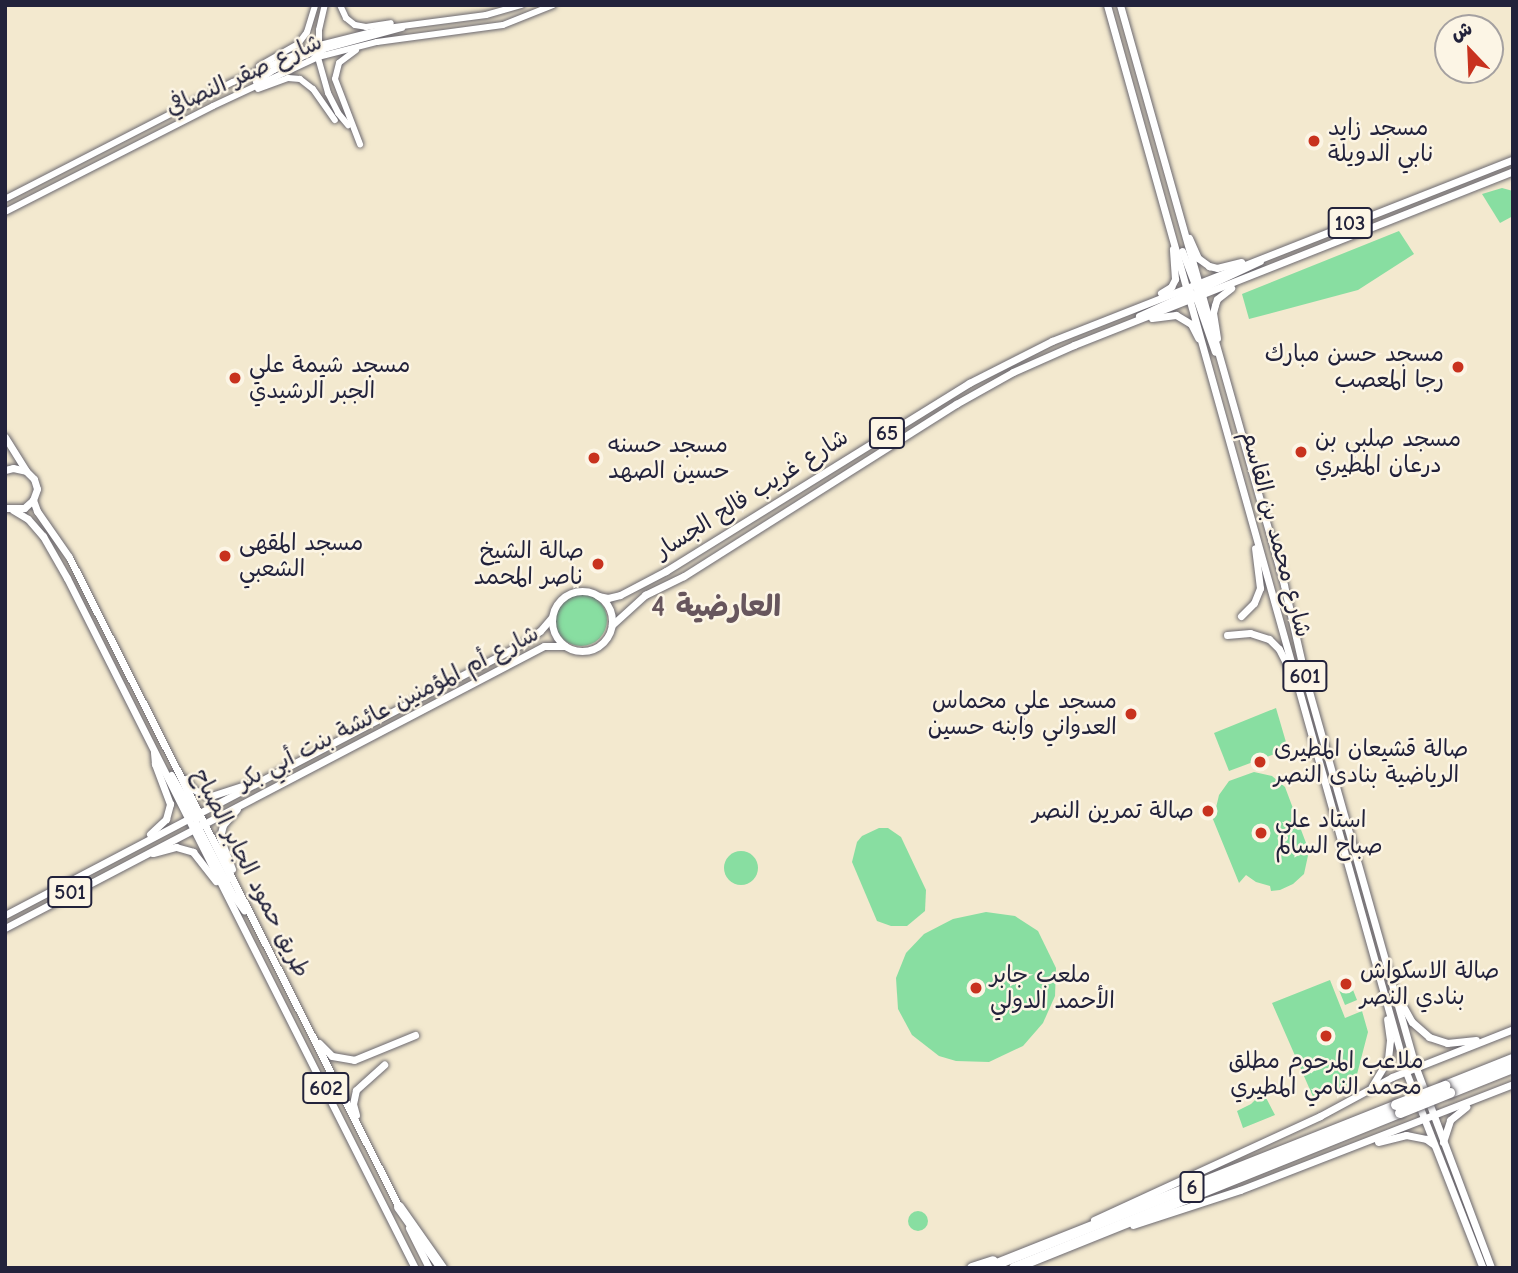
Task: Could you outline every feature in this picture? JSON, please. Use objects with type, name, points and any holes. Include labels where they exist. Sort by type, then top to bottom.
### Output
[{"type":"highway","name":"6","points":[[1447,1090],[1513,1059]]},
{"type":"highway","name":"6","points":[[987,1268],[1447,1090],[1513,1068]]},
{"type":"highway","name":"6","points":[[1014,1268],[1398,1109]]},
{"type":"highway","points":[[399,1207],[442,1268]]},
{"type":"highway","points":[[972,1268],[1020,1254]]},
{"type":"main road","points":[[233,82],[298,44],[307,32],[316,5]]},
{"type":"main road","points":[[325,5],[319,49],[328,93],[338,114],[348,125]]},
{"type":"main road","points":[[340,5],[346,19],[360,27],[435,21]]},
{"type":"main road","points":[[319,49],[412,24],[486,15],[522,5]]},
{"type":"main road","name":"شارع صقر النصافي","points":[[5,199],[233,82],[319,49],[503,25],[553,5]]},
{"type":"main road","points":[[1109,5],[1126,52],[1131,54],[1134,49]]},
{"type":"main road","name":"شارع محمد بن القاسم","points":[[1109,5],[1172,232],[1223,366],[1284,585],[1305,677],[1416,1068],[1432,1117],[1491,1268]]},
{"type":"main road","name":"شارع محمد بن القاسم","points":[[1120,5],[1178,212],[1207,355],[1255,537],[1406,1072],[1483,1268]]},
{"type":"main road","points":[[360,144],[337,86],[337,67],[349,53],[420,35]]},
{"type":"main road","name":"شارع صقر النصافي","points":[[5,212],[247,90],[274,70],[319,49]]},
{"type":"main road","points":[[213,106],[282,79],[296,78],[309,84],[335,120]]},
{"type":"main road","name":"103","points":[[1265,256],[1513,159]]},
{"type":"main road","name":"103","points":[[1195,291],[1254,275],[1513,171]]},
{"type":"main road","points":[[1178,212],[1198,258],[1209,266],[1217,268],[1265,256]]},
{"type":"main road","points":[[1128,311],[1165,291],[1175,279],[1169,220]]},
{"type":"main road","points":[[1130,322],[1145,312],[1245,271],[1265,256]]},
{"type":"main road","points":[[1223,366],[1213,313],[1215,305],[1224,292],[1254,275]]},
{"type":"main road","name":"شارع غريب فالح الجسار","points":[[598,596],[608,598],[620,595],[698,552],[969,383],[1052,341],[1128,311],[1195,291]]},
{"type":"main road","points":[[1130,322],[1176,315],[1191,324],[1207,355]]},
{"type":"main road","name":"شارع غريب فالح الجسار","points":[[611,625],[632,604],[768,524],[956,404],[1049,355],[1130,322]]},
{"type":"main road","name":"602","points":[[5,437],[36,484],[33,500]]},
{"type":"main road","points":[[5,470],[13,468],[26,471]]},
{"type":"main road","points":[[9,509],[24,508],[33,500]]},
{"type":"main road","name":"طريق حمود الجابر الصباح","points":[[33,500],[37,511],[69,557],[169,753],[234,910],[415,1268]]},
{"type":"main road","points":[[9,509],[28,519],[43,536],[155,752],[162,758],[194,816],[233,895],[250,916]]},
{"type":"main road","points":[[1241,616],[1254,603],[1260,588],[1255,537]]},
{"type":"main road","name":"65","points":[[552,617],[558,603],[573,592],[582,591],[598,596]]},
{"type":"main road","points":[[598,596],[609,608],[611,625]]},
{"type":"main road","points":[[552,617],[555,633],[565,646]]},
{"type":"main road","name":"شارع أم المؤمنين عائشة بنت أبي بكر","points":[[5,915],[520,645],[540,631],[552,617]]},
{"type":"main road","name":"65","points":[[565,646],[575,650],[595,648],[603,642],[611,625]]},
{"type":"main road","points":[[1227,635],[1250,633],[1269,639],[1279,649],[1296,680]]},
{"type":"main road","name":"شارع أم المؤمنين عائشة بنت أبي بكر","points":[[5,928],[544,646],[565,646]]},
{"type":"main road","points":[[132,847],[157,829],[170,812],[169,797],[155,764],[155,752]]},
{"type":"main road","points":[[169,753],[193,789],[208,797],[281,771]]},
{"type":"main road","points":[[239,893],[220,837],[223,825],[243,803]]},
{"type":"main road","name":"طريق حمود الجابر الصباح","points":[[199,826],[239,893],[429,1268]]},
{"type":"main road","points":[[136,858],[176,847],[193,852],[234,910]]},
{"type":"main road","points":[[1364,1094],[1381,1077],[1390,1053],[1383,987]]},
{"type":"main road","points":[[1396,994],[1421,1032],[1438,1040],[1466,1042],[1500,1034]]},
{"type":"main road","points":[[294,1001],[323,1049],[345,1060],[359,1059],[415,1035]]},
{"type":"main road","points":[[1040,1247],[1054,1237],[1176,1185],[1406,1072],[1513,1029]]},
{"type":"main road","points":[[363,1139],[353,1099],[359,1087],[384,1065]]},
{"type":"main road","points":[[1088,1237],[1229,1194],[1513,1084]]},
{"type":"main road","points":[[1443,1146],[1445,1128],[1450,1120],[1475,1100]]},
{"type":"main road","points":[[1346,1150],[1406,1135],[1426,1139],[1434,1145]]},
{"type":"green space","points":[[1502,188],[1513,191],[1513,216],[1500,223],[1482,194]]},
{"type":"green space","points":[[1399,231],[1414,254],[1358,290],[1249,319],[1242,294]]},
{"type":"green space","points":[[581,594],[591,596],[599,602],[605,610],[605,630],[599,638],[591,644],[581,646],[571,644],[563,638],[557,630],[555,620],[557,610],[563,602],[571,596]]},
{"type":"green space","points":[[1276,708],[1288,749],[1229,771],[1214,733]]},
{"type":"green space","points":[[1254,772],[1272,776],[1285,787],[1309,851],[1304,874],[1293,884],[1280,890],[1271,891],[1270,886],[1256,882],[1246,875],[1239,883],[1210,812],[1215,812],[1219,795],[1229,781]]},
{"type":"green space","points":[[879,828],[888,828],[901,837],[926,890],[925,911],[907,926],[891,926],[877,921],[852,862],[857,842],[862,836]]},
{"type":"green space","points":[[741,851],[753,856],[758,868],[753,880],[741,885],[729,880],[724,868],[729,856]]},
{"type":"green space","name":"ملعب جابر الأحمد الدولي","points":[[986,912],[1015,916],[1038,931],[1056,968],[1055,996],[1043,1023],[1023,1046],[989,1062],[956,1061],[939,1056],[912,1035],[898,1009],[896,978],[906,953],[924,934],[953,919]]},
{"type":"green space","name":"ملاعب المرحوم مطلق محمد النامي المطيري","points":[[1330,980],[1345,1018],[1362,1011],[1368,1032],[1355,1082],[1314,1099],[1272,1003]]},
{"type":"green space","points":[[1349,980],[1357,1000],[1345,1005],[1337,985]]},
{"type":"green space","points":[[1263,1092],[1275,1115],[1243,1128],[1237,1111],[1251,1104]]},
{"type":"green space","points":[[914,1211],[922,1211],[928,1221],[922,1231],[914,1231],[908,1225],[908,1217]]},
{"type":"place","name":"مسجد زايد نابي الدويلة","points":[[1314,141]]},
{"type":"place","name":"مسجد حسن مبارك رجا المعصب","points":[[1458,367]]},
{"type":"place","name":"مسجد شيمة علي الجبر الرشيدي","points":[[235,378]]},
{"type":"place","name":"مسجد صلبي بن درعان المطيري","points":[[1301,452]]},
{"type":"place","name":"مسجد حسنه حسين الصهد","points":[[594,458]]},
{"type":"place","name":"مسجد المقهى الشعبي","points":[[225,556]]},
{"type":"place","name":"صالة الشيخ ناصر المحمد","points":[[598,564]]},
{"type":"place","name":"مسجد علي محماس العدواني وابنه حسين","points":[[1131,714]]},
{"type":"place","name":"صالة قشيعان المطيرى الرياضية بنادى النصر","points":[[1260,762]]},
{"type":"place","name":"صالة تمرين النصر","points":[[1208,811]]},
{"type":"place","name":"استاد علي صباح السالم","points":[[1261,833]]},
{"type":"place","name":"صالة الاسكواش بنادي النصر","points":[[1346,984]]},
{"type":"place","name":"ملعب جابر الأحمد الدولي","points":[[976,988]]},
{"type":"place","name":"ملاعب المرحوم مطلق محمد النامي المطيري","points":[[1326,1036]]},
{"type":"district","name":"العارضية 4","points":[[716,607]]}]
